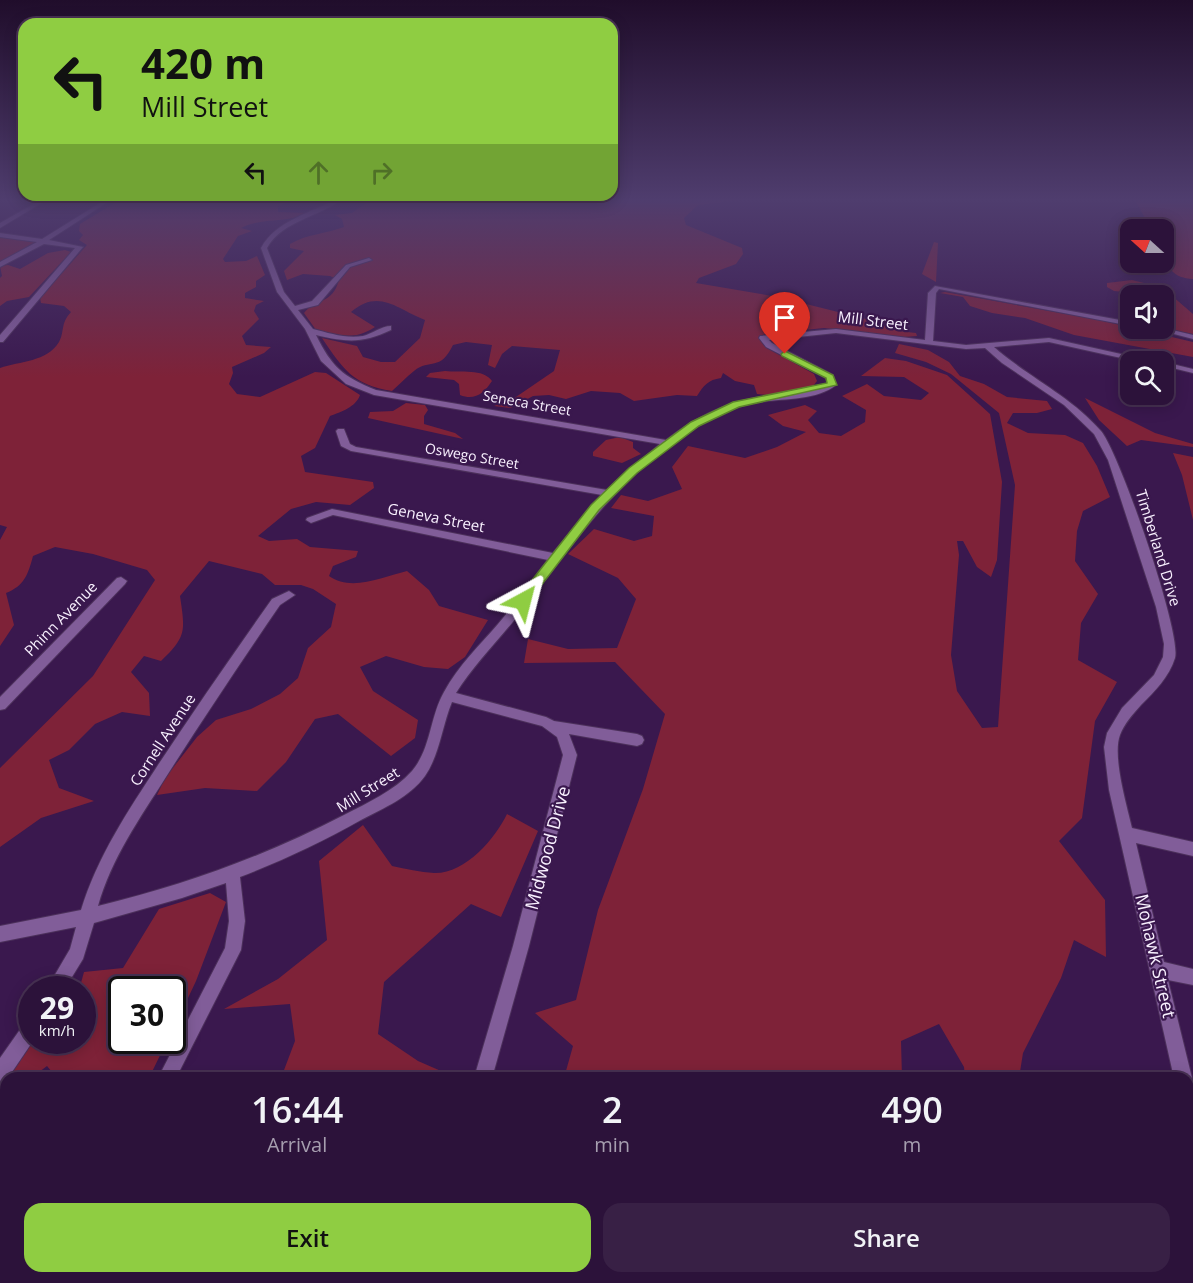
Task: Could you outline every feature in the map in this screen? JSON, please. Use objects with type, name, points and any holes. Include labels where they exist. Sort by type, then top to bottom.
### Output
[{"type":"street","points":[[0,340],[71,258]]},
{"type":"street","name":"Seneca Street","points":[[266,258],[272,274],[310,332],[324,359],[358,386],[381,393],[669,442]]},
{"type":"street","points":[[293,309],[315,303],[348,266],[369,260]]},
{"type":"street","points":[[1120,322],[937,288],[932,293],[929,343],[988,346],[1023,340],[1049,340],[1120,355]]},
{"type":"street","points":[[310,332],[356,340],[373,337],[388,328]]},
{"type":"street","name":"Mill Street","points":[[0,934],[139,905],[232,873],[336,828],[401,789],[422,770],[429,756],[448,696],[557,558],[580,525],[609,493],[669,442],[695,424],[728,407],[832,385],[830,377],[769,345],[764,338],[836,331],[929,343]]},
{"type":"street","points":[[1174,333],[1193,337]]},
{"type":"street","name":"Timberland Drive","points":[[988,346],[1005,361],[1067,403],[1098,434],[1113,460],[1162,607],[1170,644],[1165,668],[1119,722],[1111,747],[1116,790],[1127,834]]},
{"type":"street","points":[[1174,366],[1193,371]]},
{"type":"street","name":"Oswego Street","points":[[341,431],[346,446],[354,449],[609,493]]},
{"type":"street","name":"Geneva Street","points":[[311,520],[332,512],[557,558]]},
{"type":"street","name":"Phinn Avenue","points":[[0,705],[122,580]]},
{"type":"street","name":"Cornell Avenue","points":[[63,976],[77,953],[97,884],[125,828],[194,721],[276,602],[289,595]]},
{"type":"street","points":[[448,696],[507,710],[555,726],[637,740]]},
{"type":"street","name":"Midwood Drive","points":[[485,1072],[569,769],[570,755],[567,744],[555,726]]},
{"type":"street","points":[[1127,834],[1193,849]]},
{"type":"street","name":"Mohawk Street","points":[[1127,834],[1182,1072]]},
{"type":"street","points":[[170,1072],[233,950],[237,936],[237,900],[232,873]]},
{"type":"street","points":[[1159,969],[1193,977]]},
{"type":"street","points":[[1,1072],[18,1048]]},
{"type":"shaded area","points":[[0,258],[11,258],[0,264]]},
{"type":"shaded area","points":[[39,258],[66,258],[29,297],[7,301],[0,306],[0,278],[2,276],[0,266],[8,265],[20,269]]},
{"type":"shaded area","points":[[76,258],[224,258],[225,262],[258,258],[265,275],[256,281],[256,287],[245,293],[245,298],[264,301],[256,305],[254,311],[259,319],[242,336],[246,345],[271,347],[264,353],[232,367],[233,373],[229,384],[237,394],[260,397],[315,372],[326,373],[360,395],[352,406],[330,416],[315,448],[301,456],[305,472],[373,482],[374,488],[350,505],[316,502],[291,509],[258,536],[269,541],[297,539],[310,547],[358,551],[356,557],[333,566],[329,576],[338,581],[357,583],[407,571],[429,590],[439,606],[488,620],[465,657],[448,669],[424,667],[386,656],[360,667],[373,691],[418,720],[415,738],[391,756],[338,714],[315,719],[286,762],[257,791],[205,788],[157,795],[165,778],[197,737],[216,720],[251,709],[280,694],[298,678],[308,648],[331,627],[336,604],[313,589],[301,585],[275,585],[262,574],[209,561],[180,596],[183,625],[176,645],[161,661],[144,656],[131,672],[149,693],[150,716],[122,712],[95,724],[69,750],[49,760],[59,788],[94,801],[41,818],[0,847],[0,768],[93,676],[155,580],[147,570],[93,554],[55,547],[33,556],[24,579],[17,587],[6,593],[14,625],[0,646],[0,540],[7,527],[0,525],[0,368],[48,354],[59,342],[65,320],[71,312],[64,306],[41,303],[40,298]]},
{"type":"shaded area","points":[[297,258],[740,258],[736,264],[699,278],[696,283],[778,297],[870,320],[898,331],[916,333],[917,336],[904,337],[824,328],[765,334],[760,337],[767,348],[814,374],[817,381],[813,386],[768,395],[757,394],[754,385],[735,381],[723,373],[721,378],[707,384],[697,396],[677,395],[634,401],[620,393],[591,391],[566,399],[549,395],[533,396],[511,408],[494,406],[513,399],[554,371],[560,350],[512,346],[502,354],[495,368],[488,365],[492,345],[466,342],[453,345],[444,359],[420,367],[392,391],[368,385],[343,367],[322,338],[357,346],[363,357],[381,362],[395,362],[420,338],[425,320],[397,306],[379,301],[361,305],[351,312],[375,327],[367,331],[346,336],[316,330],[304,313],[328,297],[336,288],[339,280],[330,276],[303,274],[287,280],[284,271]]},
{"type":"shaded area","points":[[928,258],[937,258],[936,282],[922,274]]},
{"type":"shaded area","points":[[1174,258],[1193,258],[1193,279],[1183,278],[1176,274]]},
{"type":"shaded area","points":[[1132,280],[1152,285],[1120,285],[1120,292],[1107,287],[1107,283]]},
{"type":"shaded area","points":[[945,292],[1120,325],[1120,339],[1174,338],[1193,342],[1193,357],[1174,353],[1174,351],[1161,351],[1074,335],[1025,318],[992,313],[970,306],[963,297],[940,293]]},
{"type":"shaded area","points":[[1174,298],[1193,314],[1193,334],[1174,330]]},
{"type":"shaded area","points":[[899,344],[928,350],[949,362],[960,376],[984,384],[1007,397],[1047,401],[1052,409],[1037,413],[1013,413],[1007,423],[1028,433],[1065,435],[1083,443],[1097,466],[1110,497],[1083,511],[1077,531],[1075,561],[1098,594],[1081,623],[1078,660],[1117,682],[1095,721],[1082,818],[1059,841],[1105,900],[1106,957],[1074,940],[1061,978],[1023,1053],[1020,1072],[964,1072],[964,1067],[939,1024],[901,1041],[902,1072],[566,1072],[573,1046],[535,1013],[576,1000],[598,910],[643,789],[665,714],[615,662],[524,663],[528,639],[568,649],[617,648],[636,599],[618,578],[568,554],[594,529],[634,541],[652,536],[654,516],[611,508],[621,495],[648,501],[682,489],[672,467],[688,446],[745,458],[777,447],[806,432],[783,426],[768,415],[805,405],[817,411],[808,420],[819,433],[841,436],[865,422],[866,410],[842,396],[867,384],[884,396],[921,400],[929,393],[904,377],[861,376],[885,358],[906,361],[947,375],[990,414],[1002,482],[997,560],[991,577],[977,567],[963,541],[957,541],[959,555],[951,655],[957,691],[982,728],[998,727],[1015,485],[999,413],[951,374],[926,362],[895,353]]},
{"type":"shaded area","points":[[445,371],[483,374],[492,381],[479,395],[465,397],[460,395],[459,384],[454,380],[426,377],[430,373]]},
{"type":"shaded area","points":[[1085,398],[1155,433],[1193,444],[1193,447],[1141,440],[1127,446],[1099,420]]},
{"type":"shaded area","points":[[406,403],[425,405],[428,410],[424,416],[424,424],[455,433],[463,439],[368,418],[370,412],[393,411]]},
{"type":"shaded area","points":[[620,437],[633,442],[633,448],[641,454],[622,463],[593,456],[593,452],[606,440]]},
{"type":"shaded area","points":[[1173,453],[1193,457],[1193,520],[1182,475]]},
{"type":"shaded area","points":[[507,814],[538,831],[501,917],[471,904],[384,982],[378,1034],[418,1061],[443,1072],[283,1072],[295,1041],[290,1004],[224,1009],[278,979],[327,940],[319,861],[363,825],[392,866],[434,873],[446,872],[468,861],[487,844]]},
{"type":"shaded area","points":[[210,893],[226,902],[186,1002],[186,976],[108,976],[108,1054],[161,1054],[152,1072],[52,1072],[47,1066],[39,1072],[12,1072],[23,1054],[96,1054],[96,976],[83,976],[84,972],[123,968],[159,909]]},
{"type":"route","points":[[523,601],[595,507],[633,471],[669,442],[695,424],[736,405],[823,389],[832,385],[833,381],[830,377],[785,354]]}]
